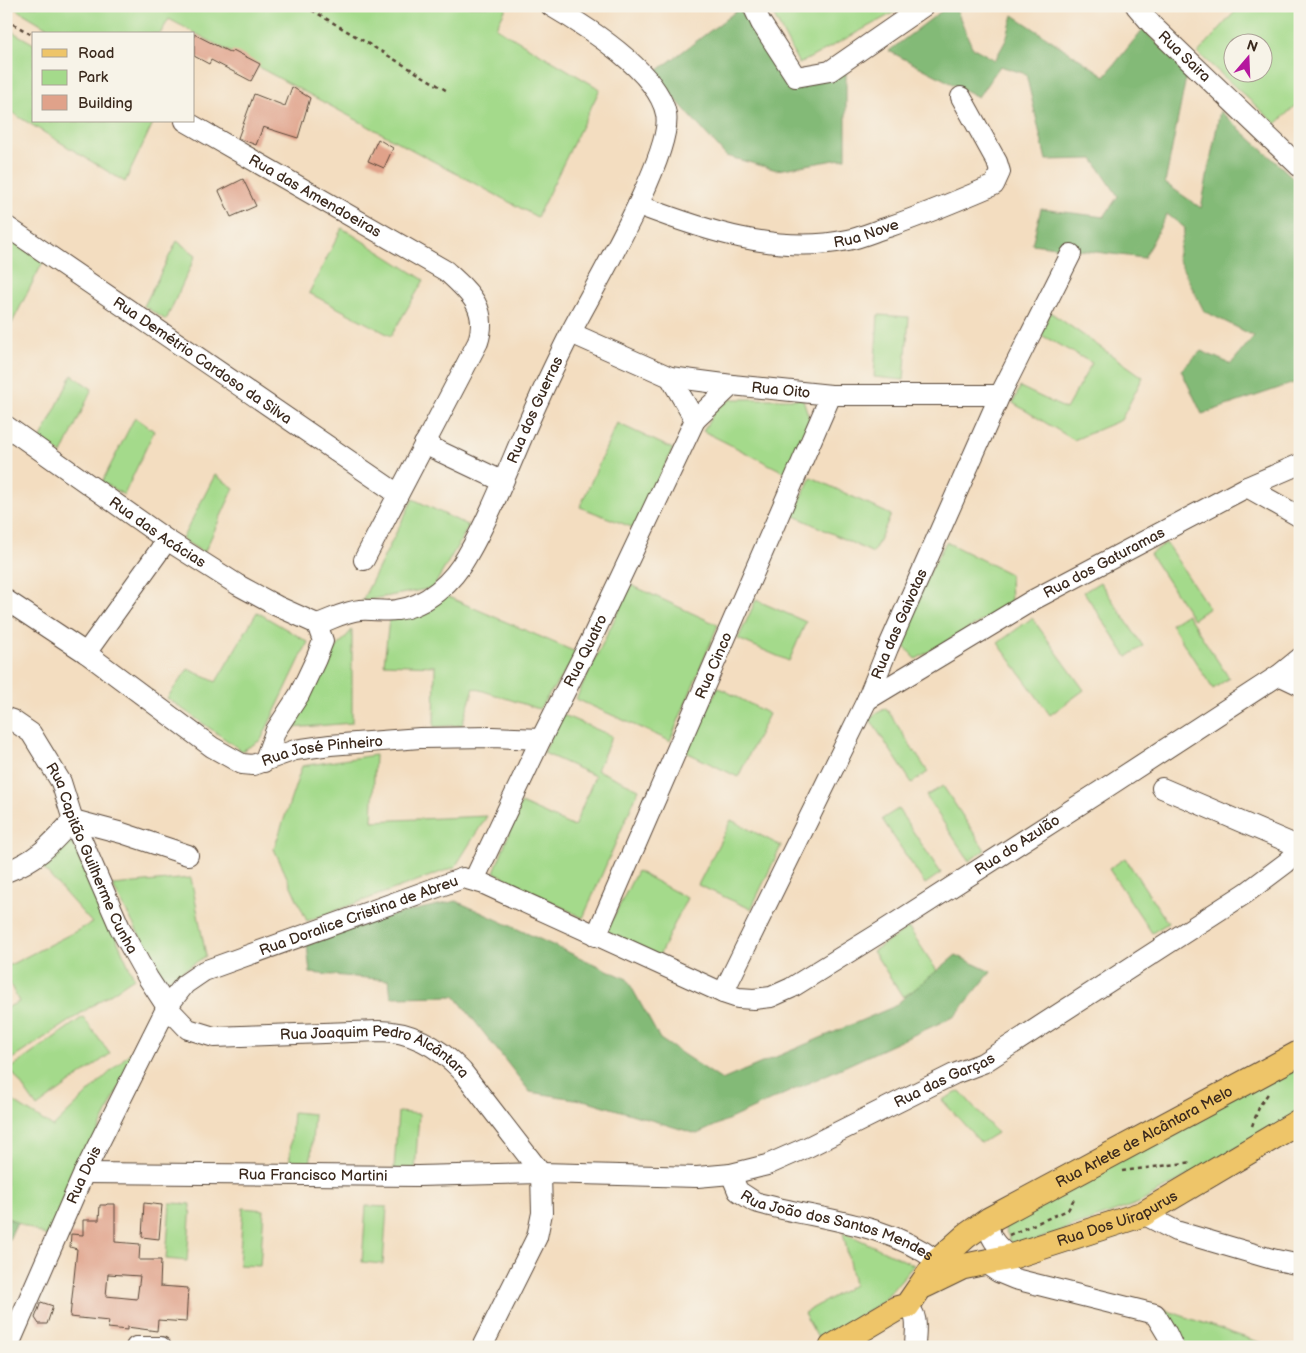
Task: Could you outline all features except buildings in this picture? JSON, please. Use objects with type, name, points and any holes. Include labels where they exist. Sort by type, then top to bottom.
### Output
[{"type":"main road","name":"Rua Arlete de Alcântara Melo","points":[[994,1245],[1300,1053]]},
{"type":"main road","name":"Rua Dos Uirapurus","points":[[832,1347],[913,1297],[943,1266],[962,1267],[994,1245],[1143,1214],[1300,1121]]},
{"type":"main road","points":[[943,1266],[966,1236],[994,1245]]},
{"type":"street","name":"Rua dos Guerras","points":[[317,624],[359,610],[398,610],[416,605],[433,595],[450,579],[466,558],[539,398],[638,205],[664,140],[667,116],[661,97],[630,61],[552,6]]},
{"type":"street","points":[[753,6],[761,23],[796,77],[830,72],[924,6]]},
{"type":"street","name":"Rua Saira","points":[[1136,6],[1154,27],[1300,167]]},
{"type":"street","name":"Rua Nove","points":[[638,205],[723,234],[778,244],[849,240],[874,232],[924,215],[994,185],[1000,172],[997,162],[961,96]]},
{"type":"street","name":"Rua das Amendoeiras","points":[[187,122],[446,271],[471,294],[481,317],[482,328],[478,342],[364,560]]},
{"type":"street","name":"Rua Demétrio Cardoso da Silva","points":[[6,226],[398,494]]},
{"type":"street","name":"Rua das Gaivotas","points":[[724,993],[867,700],[888,648],[1000,395],[1071,254]]},
{"type":"street","name":"Rua Oito","points":[[571,333],[670,377],[831,395],[1000,395]]},
{"type":"street","points":[[670,377],[695,420]]},
{"type":"street","name":"Rua Quatro","points":[[474,880],[695,420],[732,385]]},
{"type":"street","name":"Rua Cinco","points":[[596,936],[831,395]]},
{"type":"street","name":"Rua das Acácias","points":[[6,426],[167,540],[238,585],[277,606],[317,624]]},
{"type":"street","points":[[424,444],[502,481]]},
{"type":"street","name":"Rua dos Gaturamas","points":[[867,700],[1033,600],[1247,487],[1300,464]]},
{"type":"street","points":[[1247,487],[1300,517]]},
{"type":"street","points":[[86,653],[167,540]]},
{"type":"street","name":"Rua José Pinheiro","points":[[6,600],[86,653],[226,755],[242,764],[253,765],[295,750],[330,745],[420,738],[492,737],[541,739]]},
{"type":"street","points":[[264,762],[276,730],[299,695],[323,641],[317,624]]},
{"type":"street","points":[[888,648],[913,672]]},
{"type":"street","name":"Rua do Azulão","points":[[724,993],[738,998],[754,999],[771,997],[791,988],[1099,793],[1279,674],[1300,658]]},
{"type":"street","points":[[1279,674],[1300,685]]},
{"type":"street","name":"Rua Capitão Guilherme Cunha","points":[[6,718],[31,733],[62,782],[73,820],[120,928],[148,978],[168,1007]]},
{"type":"street","points":[[1162,788],[1287,840],[1300,848]]},
{"type":"street","points":[[6,872],[38,856],[73,820],[122,833],[188,856]]},
{"type":"street","name":"Rua das Garças","points":[[541,1173],[697,1177],[730,1174],[767,1165],[810,1146],[954,1074],[983,1063],[1246,893],[1286,863],[1300,848]]},
{"type":"street","name":"Rua Doralice Cristina de Abreu","points":[[168,1007],[185,984],[204,971],[463,878],[474,880],[724,993]]},
{"type":"street","name":"Rua Dois","points":[[8,1347],[84,1173],[168,1007]]},
{"type":"street","name":"Rua Joaquim Pedro Alcântara","points":[[168,1007],[188,1029],[214,1037],[385,1031],[406,1034],[420,1040],[446,1057],[462,1071],[541,1173]]},
{"type":"street","name":"Rua Francisco Martini","points":[[84,1173],[418,1176],[541,1173]]},
{"type":"street","points":[[482,1347],[537,1237],[542,1213],[541,1173]]},
{"type":"street","name":"Rua João dos Santos Mendes","points":[[730,1174],[738,1191],[755,1202],[877,1230],[907,1243],[943,1266]]},
{"type":"street","points":[[1143,1214],[1176,1231],[1300,1265]]},
{"type":"street","points":[[994,1245],[998,1272],[1015,1279],[1155,1314],[1173,1347]]},
{"type":"street","points":[[913,1297],[913,1310],[916,1320],[915,1347]]},
{"type":"street","points":[[136,1347],[161,1347]]},
{"type":"path","points":[[305,6],[449,92]]},
{"type":"path","points":[[6,20],[32,35]]},
{"type":"path","points":[[1252,1126],[1260,1105],[1273,1088]]},
{"type":"path","points":[[1114,1172],[1197,1161]]},
{"type":"path","points":[[994,1245],[1068,1210],[1080,1190]]},
{"type":"green space","points":[[11,6],[507,6],[496,28],[600,89],[537,217],[169,19],[161,32],[55,32]]},
{"type":"green space","points":[[769,6],[888,6],[895,12],[799,64]]},
{"type":"green space","points":[[948,6],[955,6],[972,47],[995,60],[1006,40],[1013,15],[1105,76],[1143,29],[1187,73],[1165,183],[1201,208],[1220,111],[1300,184],[1300,381],[1202,414],[1181,370],[1201,351],[1231,364],[1254,336],[1204,311],[1177,257],[1185,228],[1167,214],[1144,258],[1032,244],[1041,209],[1104,217],[1118,196],[1093,159],[1046,160],[1026,74],[1000,66],[978,97],[889,51]]},
{"type":"green space","points":[[1240,6],[1300,6],[1300,101],[1276,124],[1230,82],[1274,82],[1274,32],[1224,32],[1224,77],[1198,53]]},
{"type":"green space","points":[[739,9],[791,87],[846,73],[846,158],[777,170],[726,156],[653,74]]},
{"type":"green space","points":[[6,28],[32,43],[32,122],[154,122],[125,182],[6,109]]},
{"type":"green space","points":[[342,228],[424,280],[391,336],[309,293]]},
{"type":"green space","points":[[6,237],[43,262],[11,325],[6,322]]},
{"type":"green space","points":[[177,241],[196,255],[166,320],[144,306]]},
{"type":"green space","points":[[1050,312],[1143,377],[1121,420],[1074,440],[1013,403],[1020,387],[1066,409],[1092,363],[1041,335]]},
{"type":"green space","points":[[878,315],[909,317],[904,380],[874,377]]},
{"type":"green space","points":[[72,375],[92,389],[62,454],[40,440]]},
{"type":"green space","points":[[732,399],[803,399],[810,421],[786,473],[703,431],[717,408]]},
{"type":"green space","points":[[135,417],[154,431],[124,495],[102,482]]},
{"type":"green space","points":[[617,423],[673,449],[634,528],[580,507]]},
{"type":"green space","points":[[215,475],[234,488],[204,553],[182,539]]},
{"type":"green space","points":[[811,477],[891,515],[873,553],[793,515]]},
{"type":"green space","points":[[413,499],[469,526],[433,588],[362,601]]},
{"type":"green space","points":[[946,542],[1010,574],[1011,604],[916,659],[895,637]]},
{"type":"green space","points":[[1166,543],[1209,608],[1193,619],[1150,554]]},
{"type":"green space","points":[[1100,582],[1143,646],[1127,657],[1084,592]]},
{"type":"green space","points":[[631,585],[718,625],[670,741],[576,699]]},
{"type":"green space","points":[[446,596],[578,653],[539,709],[474,688],[462,725],[434,727],[435,666],[384,664],[389,619]]},
{"type":"green space","points":[[756,600],[806,622],[789,661],[738,639]]},
{"type":"green space","points":[[257,612],[308,642],[261,740],[242,751],[167,698],[188,669],[216,682]]},
{"type":"green space","points":[[1187,614],[1229,678],[1213,689],[1171,624]]},
{"type":"green space","points":[[1032,618],[1084,690],[1050,715],[998,643]]},
{"type":"green space","points":[[352,630],[352,723],[291,728],[323,663]]},
{"type":"green space","points":[[718,687],[769,714],[738,777],[686,752]]},
{"type":"green space","points":[[886,708],[928,772],[912,783],[869,718]]},
{"type":"green space","points":[[561,714],[612,736],[597,770],[639,789],[583,918],[494,872],[521,803],[574,827],[595,776],[544,753]]},
{"type":"green space","points":[[375,755],[372,821],[487,816],[455,867],[307,921],[274,849],[302,766]]},
{"type":"green space","points":[[943,786],[985,850],[969,861],[926,796]]},
{"type":"green space","points":[[898,809],[941,873],[925,884],[882,819]]},
{"type":"green space","points":[[731,820],[781,846],[751,909],[698,885]]},
{"type":"green space","points":[[70,835],[134,978],[6,1063],[6,1008],[19,1002],[6,976],[6,967],[92,923],[40,865]]},
{"type":"green space","points":[[1125,858],[1168,923],[1152,933],[1109,869]]},
{"type":"green space","points":[[637,871],[687,898],[657,960],[604,936]]},
{"type":"green space","points":[[191,878],[206,956],[165,982],[112,885]]},
{"type":"green space","points":[[456,901],[627,979],[660,1039],[722,1080],[893,1007],[956,955],[991,972],[955,1016],[697,1134],[588,1101],[530,1092],[455,996],[391,997],[389,980],[310,973],[307,945],[385,917]]},
{"type":"green space","points":[[909,928],[939,974],[903,997],[873,951]]},
{"type":"green space","points":[[83,1017],[110,1054],[37,1107],[10,1069]]},
{"type":"green space","points":[[140,1043],[48,1237],[6,1217],[6,1099],[8,1098],[53,1127]]},
{"type":"green space","points":[[1300,1060],[1300,1112],[1139,1203],[1014,1248],[1001,1221]]},
{"type":"green space","points":[[960,1091],[997,1133],[981,1143],[942,1100]]},
{"type":"green space","points":[[293,1112],[314,1114],[310,1171],[289,1169]]},
{"type":"green space","points":[[398,1112],[419,1114],[415,1171],[394,1169]]},
{"type":"green space","points":[[170,1203],[191,1204],[187,1261],[166,1259]]},
{"type":"green space","points":[[366,1206],[387,1207],[383,1264],[362,1262]]},
{"type":"green space","points":[[243,1208],[264,1210],[260,1266],[239,1265]]},
{"type":"green space","points":[[6,1218],[17,1222],[6,1246]]},
{"type":"green space","points":[[843,1232],[914,1265],[881,1303],[819,1340],[804,1313],[854,1285]]},
{"type":"green space","points":[[1165,1310],[1273,1347],[1182,1347]]}]
